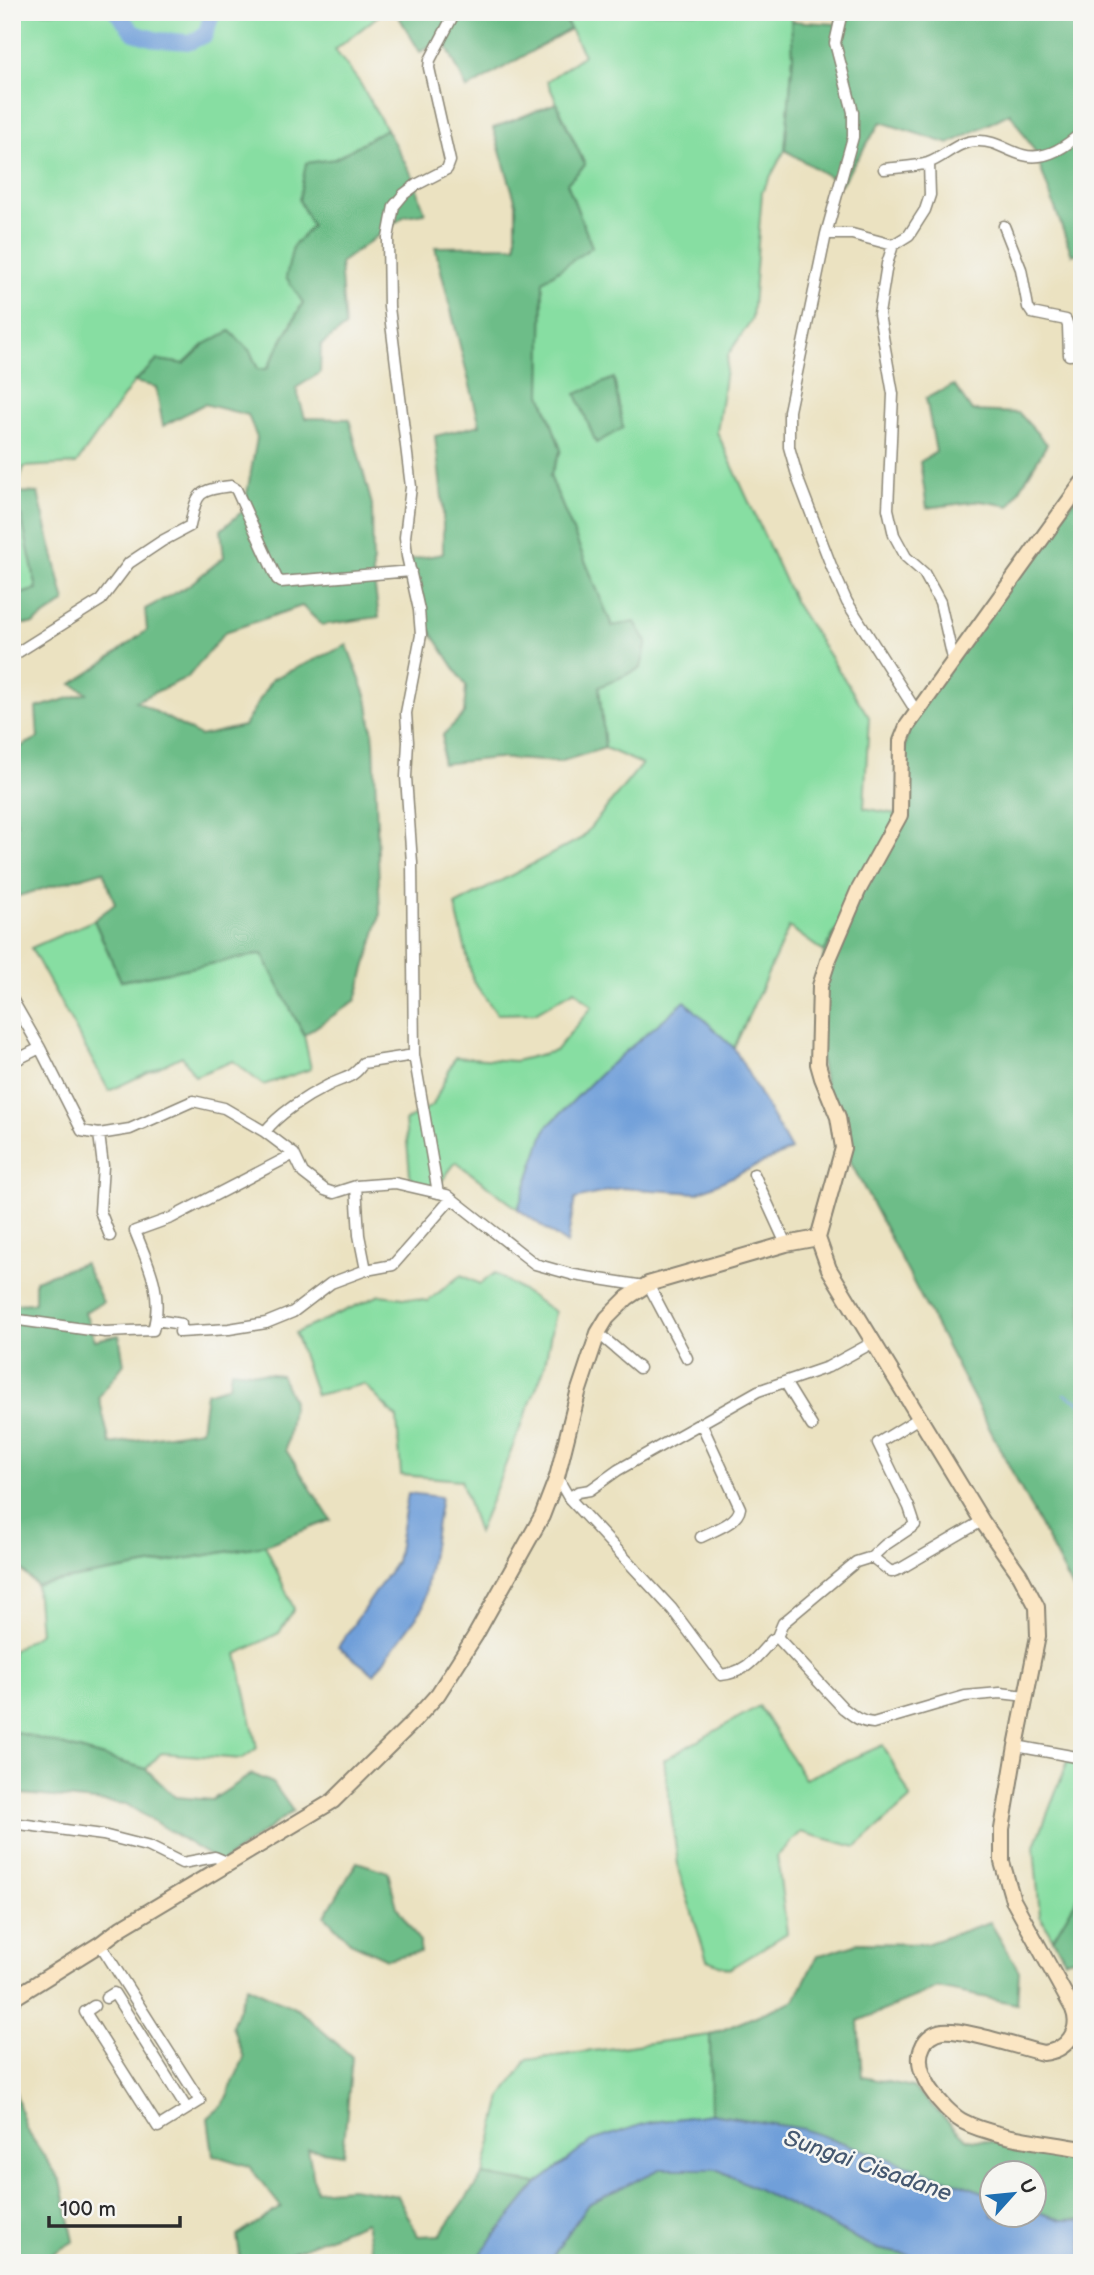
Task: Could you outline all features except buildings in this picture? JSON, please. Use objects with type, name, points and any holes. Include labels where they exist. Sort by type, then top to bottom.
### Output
[{"type":"main road","points":[[1082,483],[906,726],[901,741],[900,815],[858,891],[820,986],[818,1064],[838,1118],[843,1148],[818,1238],[829,1269],[872,1343],[1037,1606],[1038,1636],[1016,1746],[1001,1846],[1006,1882],[1013,1899],[1079,2018],[1072,2036],[1063,2047],[1051,2052],[1043,2053],[960,2032],[944,2031],[926,2040],[920,2050],[920,2059],[930,2089],[945,2108],[961,2120],[982,2130],[1082,2149]]},
{"type":"main road","points":[[12,1999],[121,1928],[333,1801],[414,1721],[438,1693],[475,1636],[542,1516],[557,1477],[578,1393],[598,1333],[627,1298],[646,1285],[786,1244],[818,1238]]},
{"type":"street","points":[[438,1193],[414,1055],[412,863],[406,778],[407,713],[421,635],[405,537],[411,487],[388,307],[388,238],[394,206],[416,185],[447,169],[450,161],[429,68],[430,60],[455,12]]},
{"type":"street","points":[[842,12],[835,43],[853,112],[853,137],[826,234],[789,411],[789,447],[792,463],[847,602],[916,711]]},
{"type":"street","points":[[884,169],[929,163],[958,145],[977,141],[998,143],[1022,155],[1036,157],[1065,146],[1082,132]]},
{"type":"street","points":[[929,163],[930,195],[925,210],[909,234],[893,245],[887,264],[879,314],[893,394],[888,509],[894,535],[906,557],[924,573],[940,602],[953,659]]},
{"type":"street","points":[[1004,226],[1021,269],[1028,307],[1038,316],[1061,317],[1066,320],[1069,326],[1069,355],[1082,354]]},
{"type":"street","points":[[826,234],[852,234],[893,245]]},
{"type":"street","points":[[12,656],[102,600],[129,563],[190,526],[196,498],[200,494],[221,487],[231,486],[236,489],[277,579],[281,582],[411,571]]},
{"type":"street","points":[[12,999],[82,1131],[99,1134],[130,1129],[193,1101],[224,1108],[265,1132],[293,1154],[303,1173],[325,1190],[334,1193],[356,1186],[396,1183],[447,1195],[535,1264],[574,1275],[646,1285],[687,1358]]},
{"type":"street","points":[[12,1062],[40,1048]]},
{"type":"street","points":[[265,1132],[274,1121],[326,1086],[358,1073],[363,1063],[414,1055]]},
{"type":"street","points":[[99,1134],[103,1166],[100,1211],[110,1236]]},
{"type":"street","points":[[12,1320],[105,1332],[153,1330],[157,1289],[135,1231],[171,1217],[293,1154]]},
{"type":"street","points":[[754,1174],[786,1244]]},
{"type":"street","points":[[356,1186],[359,1235],[366,1270]]},
{"type":"street","points":[[156,1320],[181,1324],[180,1332],[229,1329],[266,1323],[293,1312],[331,1283],[366,1270],[393,1265],[451,1199]]},
{"type":"street","points":[[598,1333],[639,1368]]},
{"type":"street","points":[[569,1498],[578,1492],[590,1490],[618,1470],[758,1391],[828,1367],[872,1343]]},
{"type":"street","points":[[785,1382],[812,1426]]},
{"type":"street","points":[[557,1477],[569,1498],[672,1609],[721,1675],[736,1673],[749,1665],[777,1637],[783,1623],[793,1614],[856,1562],[872,1557],[915,1525],[878,1443],[919,1418]]},
{"type":"street","points":[[701,1423],[740,1508],[740,1514],[735,1519],[701,1537]]},
{"type":"street","points":[[872,1557],[891,1572],[982,1521]]},
{"type":"street","points":[[777,1637],[843,1708],[855,1718],[867,1723],[965,1696],[1000,1693],[1026,1696]]},
{"type":"street","points":[[1016,1746],[1082,1758]]},
{"type":"street","points":[[12,1823],[103,1835],[150,1847],[182,1863],[215,1857],[229,1863]]},
{"type":"street","points":[[94,2006],[85,2012],[159,2127],[200,2101],[100,1944]]},
{"type":"street","points":[[106,1998],[114,1993],[187,2109]]},
{"type":"green space","points":[[12,12],[383,12],[335,50],[360,83],[386,129],[335,159],[299,200],[313,226],[293,246],[303,302],[267,369],[258,369],[250,351],[205,344],[184,364],[158,360],[134,382],[76,464],[24,467],[16,493],[37,589],[12,597]]},
{"type":"green space","points":[[396,12],[561,12],[570,29],[467,89],[444,40],[420,52]]},
{"type":"green space","points":[[561,12],[791,12],[793,56],[785,150],[762,192],[752,319],[728,355],[717,432],[795,603],[869,717],[864,808],[900,815],[824,952],[789,927],[734,1048],[685,1002],[605,1069],[546,1128],[518,1209],[456,1162],[435,1190],[411,1185],[405,1121],[433,1105],[455,1057],[515,1061],[555,1051],[592,1007],[575,990],[535,1013],[497,1014],[473,981],[455,905],[582,838],[642,764],[605,748],[599,687],[641,668],[612,626],[550,476],[561,450],[541,394],[543,281],[592,247],[567,183],[585,165],[547,81],[584,55]]},
{"type":"green space","points":[[839,12],[1082,12],[1082,252],[1072,255],[1034,150],[1010,113],[949,144],[881,122],[841,184],[785,150],[793,56],[791,21],[837,24]]},
{"type":"green space","points":[[556,103],[585,165],[567,183],[592,247],[543,281],[541,394],[561,450],[550,476],[612,626],[635,622],[647,642],[641,668],[599,687],[605,748],[559,762],[496,758],[442,764],[443,735],[464,714],[466,686],[420,615],[402,561],[443,554],[443,506],[435,436],[480,425],[435,247],[516,246],[516,203],[493,128]]},
{"type":"green space","points":[[386,129],[413,177],[425,213],[405,216],[340,263],[345,327],[321,345],[320,373],[296,388],[305,418],[349,419],[372,505],[373,574],[379,617],[322,625],[302,606],[225,632],[188,677],[136,701],[200,736],[244,726],[272,679],[347,645],[367,698],[374,741],[380,916],[356,1000],[304,1035],[262,954],[121,981],[94,920],[115,904],[103,871],[12,898],[12,825],[17,823],[12,811],[12,751],[38,738],[36,708],[87,693],[72,684],[147,630],[145,609],[188,586],[224,557],[221,530],[244,510],[257,438],[248,415],[204,404],[163,426],[156,387],[134,382],[158,360],[184,364],[205,344],[230,331],[250,351],[258,369],[267,369],[303,303],[286,277],[293,246],[312,226],[299,200],[306,163],[335,159]]},
{"type":"green space","points":[[614,378],[623,428],[596,443],[576,394]]},
{"type":"green space","points":[[954,385],[972,411],[1019,413],[1047,444],[1010,506],[980,501],[927,508],[920,462],[936,452],[926,398]]},
{"type":"green space","points":[[1082,489],[1082,1606],[851,1163],[826,1089],[814,1028],[824,952],[900,815],[902,758],[911,718]]},
{"type":"green space","points":[[16,492],[38,493],[65,602],[33,624],[12,624],[12,597],[37,589]]},
{"type":"green space","points":[[94,920],[121,981],[262,954],[304,1035],[311,1069],[263,1085],[233,1061],[195,1076],[182,1056],[109,1091],[31,948]]},
{"type":"green space","points":[[84,1263],[103,1302],[85,1312],[95,1340],[119,1335],[124,1364],[99,1397],[110,1444],[201,1430],[206,1393],[229,1386],[231,1370],[281,1375],[293,1401],[286,1450],[331,1520],[265,1545],[36,1585],[12,1560],[12,1304],[35,1303],[35,1280]]},
{"type":"green space","points":[[495,1273],[555,1312],[544,1369],[478,1533],[461,1480],[401,1475],[397,1418],[364,1384],[316,1395],[295,1333],[380,1295],[428,1301],[461,1275],[480,1284]]},
{"type":"green space","points":[[265,1545],[294,1609],[279,1633],[237,1654],[257,1748],[242,1759],[161,1753],[146,1769],[12,1731],[12,1651],[40,1633],[36,1585]]},
{"type":"green space","points":[[759,1706],[805,1779],[883,1745],[911,1798],[856,1847],[801,1832],[777,1856],[787,1933],[729,1969],[707,1960],[679,1872],[664,1760]]},
{"type":"green space","points":[[12,1731],[146,1769],[175,1797],[212,1800],[252,1774],[273,1783],[293,1811],[221,1863],[126,1804],[12,1793]]},
{"type":"green space","points":[[1070,1756],[1082,1758],[1082,1890],[1053,1939],[1040,1916],[1034,1848]]},
{"type":"green space","points":[[357,1862],[388,1872],[397,1907],[420,1942],[420,1952],[387,1959],[350,1942],[325,1916]]},
{"type":"green space","points":[[1082,1890],[1082,1956],[1065,1960],[1053,1939]]},
{"type":"green space","points":[[990,1922],[1019,1971],[1017,2004],[938,1988],[858,2021],[862,2077],[913,2087],[966,2139],[1082,2151],[1082,2219],[1062,2220],[1048,2215],[1048,2160],[978,2160],[978,2190],[803,2129],[711,2114],[710,2035],[795,2000],[817,1956],[858,1943],[926,1944]]},
{"type":"green space","points":[[247,1986],[299,2010],[352,2057],[343,2154],[308,2149],[316,2191],[351,2188],[398,2196],[418,2236],[440,2235],[483,2175],[537,2184],[480,2254],[476,2263],[374,2263],[366,2222],[265,2263],[241,2263],[237,2236],[281,2207],[249,2166],[213,2155],[208,2118],[223,2105],[244,2058],[232,2026]]},
{"type":"green space","points":[[710,2035],[711,2114],[647,2123],[593,2141],[537,2184],[483,2175],[502,2097],[527,2060]]},
{"type":"green space","points":[[12,2080],[26,2129],[61,2181],[74,2241],[37,2263],[12,2261]]},
{"type":"green space","points":[[659,2169],[717,2169],[878,2249],[948,2263],[755,2263],[739,2257],[722,2263],[548,2263],[588,2204]]},
{"type":"water","points":[[685,1001],[734,1048],[791,1150],[697,1193],[621,1188],[575,1199],[567,1244],[518,1209],[546,1128],[605,1069]]},
{"type":"water","points":[[408,1493],[441,1497],[423,1608],[374,1674],[338,1647],[396,1562]]},
{"type":"water","name":"Sungai Cisadane","points":[[711,2114],[803,2129],[978,2190],[978,2230],[1048,2230],[1048,2215],[1062,2220],[1082,2220],[1082,2263],[948,2263],[878,2249],[717,2169],[660,2169],[588,2204],[548,2263],[476,2263],[480,2254],[537,2184],[592,2141],[647,2123]]},
{"type":"waterway","points":[[116,12],[134,33],[158,40],[190,42],[205,35],[213,12]]},
{"type":"waterway","points":[[1065,1394],[1082,1404]]}]
